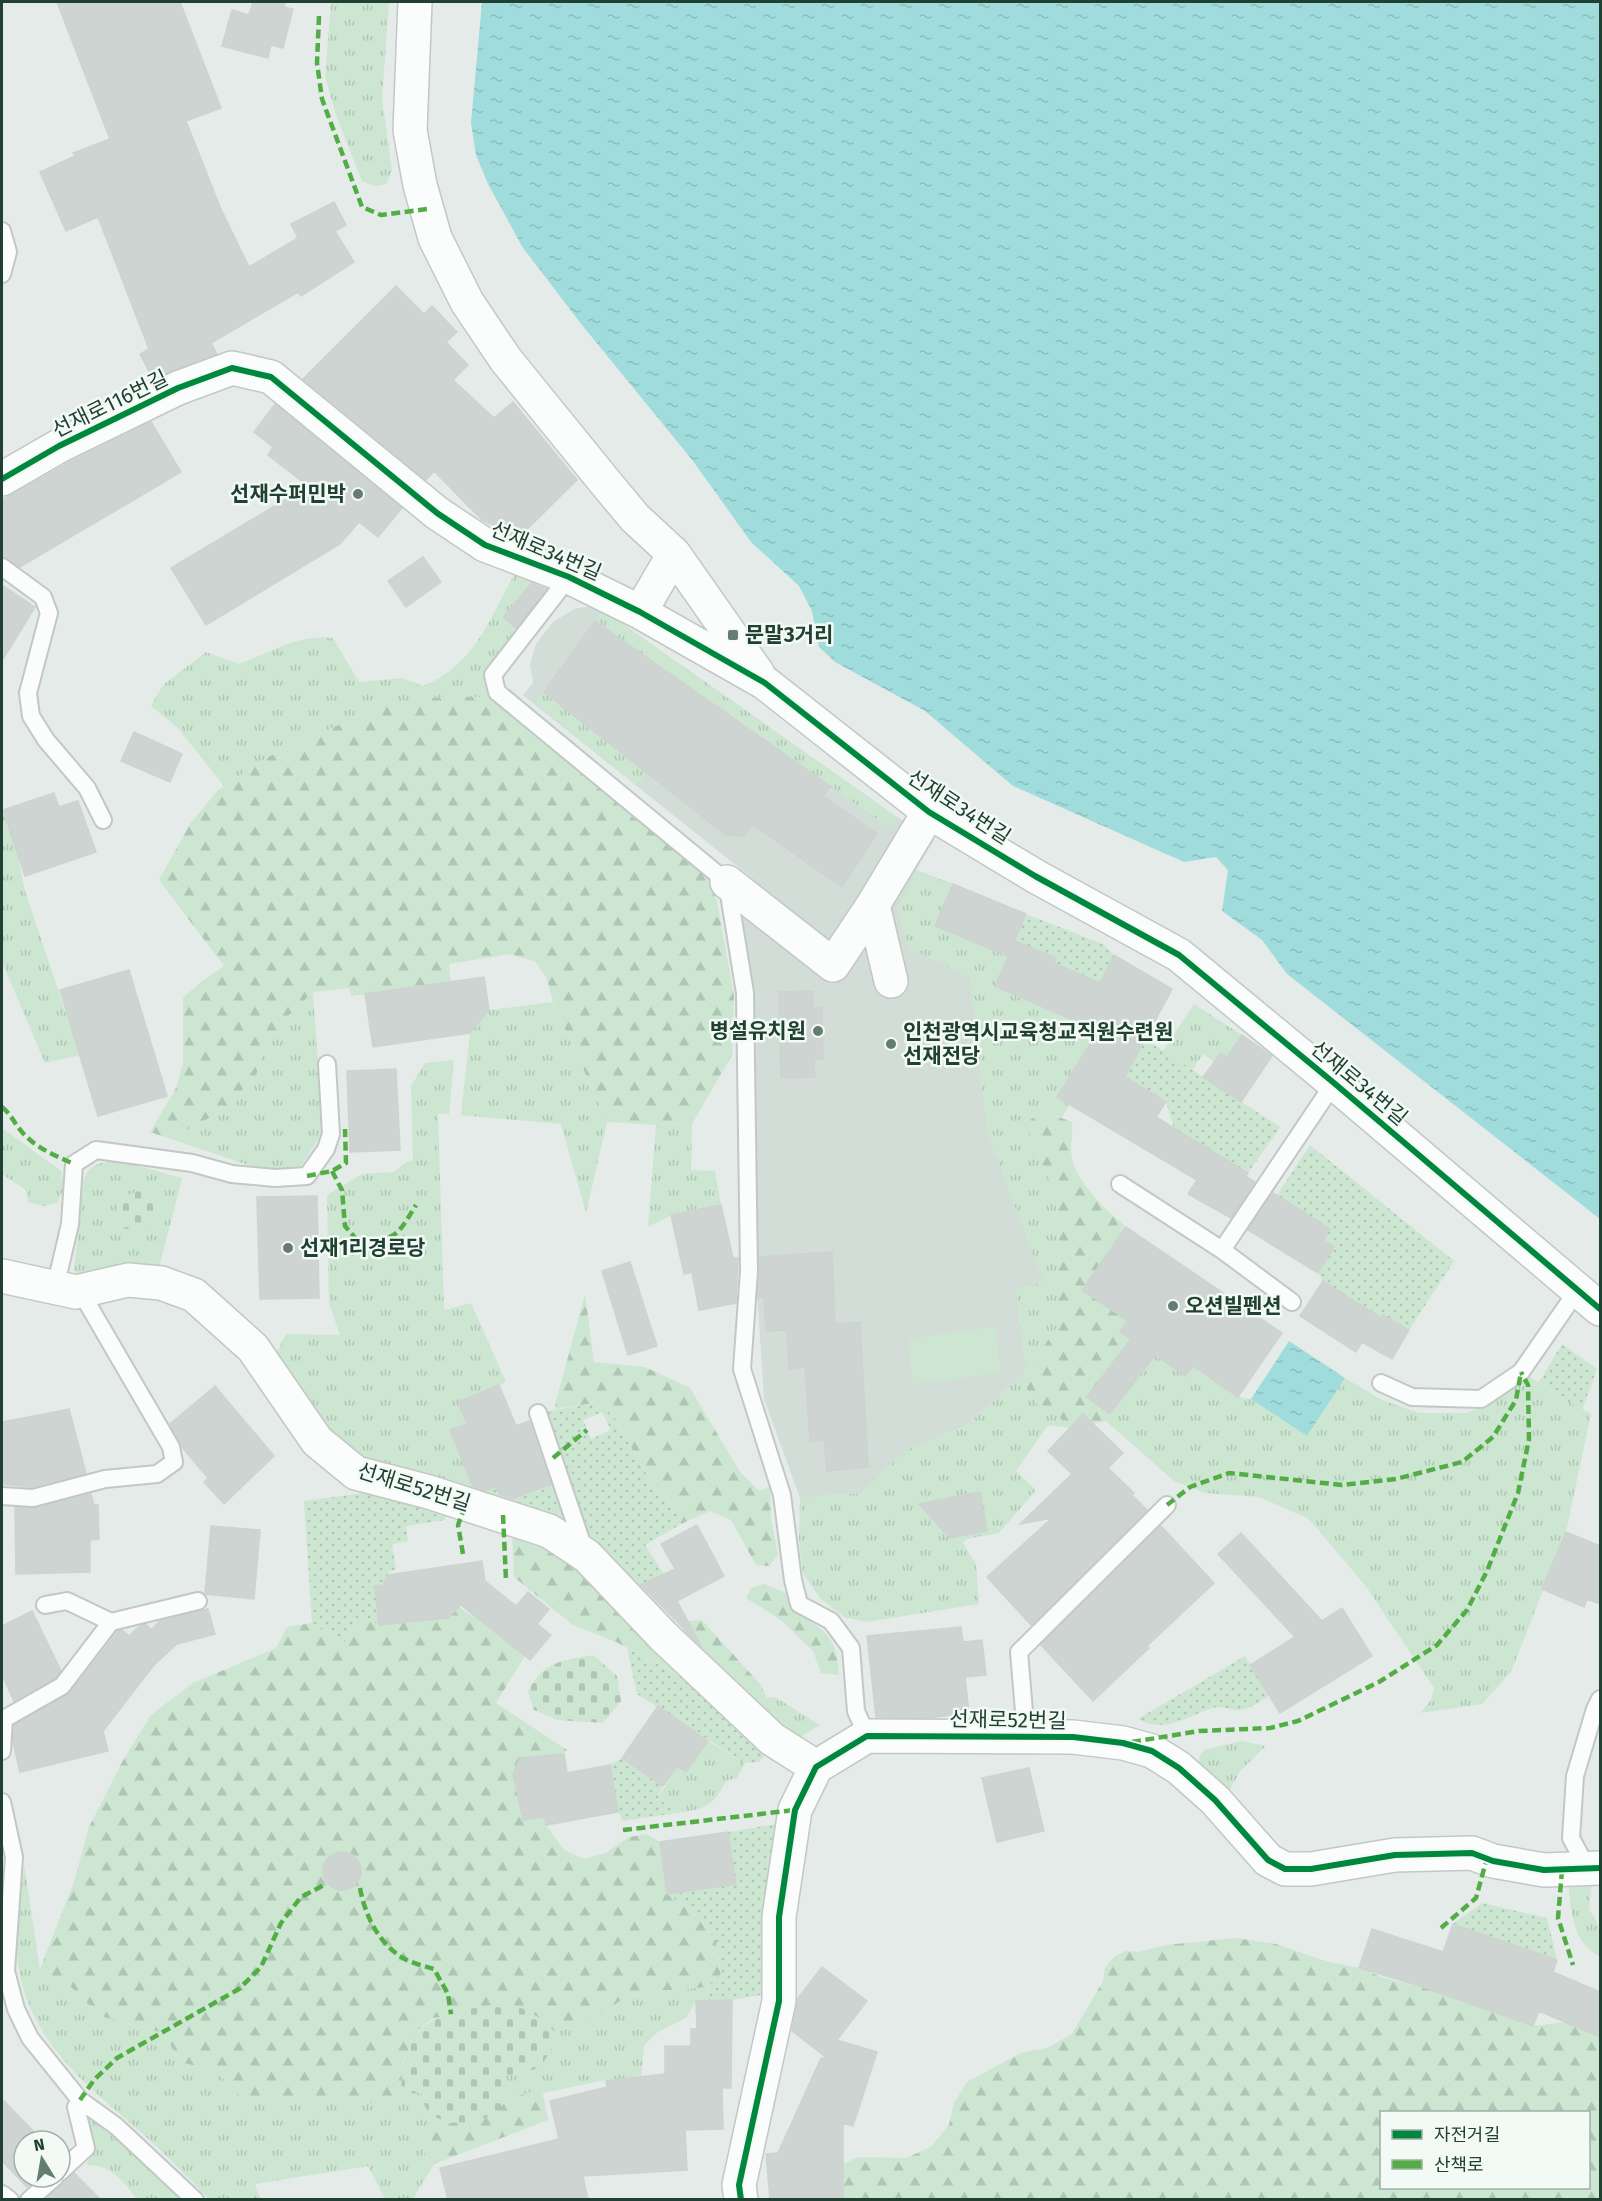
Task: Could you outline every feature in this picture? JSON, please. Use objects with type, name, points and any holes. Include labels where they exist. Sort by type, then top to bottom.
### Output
[{"type":"street","points":[[415,2],[410,130],[420,185],[435,238],[467,302],[506,360],[634,518],[674,554],[765,683]]},
{"type":"street","name":"선재로116번길","points":[[2,479],[58,446],[189,384],[232,368],[271,377]]},
{"type":"street","name":"선재로34번길","points":[[271,377],[437,513],[485,545],[569,577],[640,612],[765,683],[929,812],[1035,876],[1179,955],[1334,1083],[1589,1300]]},
{"type":"street","points":[[640,612],[674,554]]},
{"type":"street","points":[[727,882],[833,965],[873,905],[929,812]]},
{"type":"street","points":[[873,905],[891,981]]},
{"type":"street","name":"선재로52번길","points":[[2,1276],[66,1290],[128,1280],[161,1282],[194,1295],[253,1348],[317,1441],[356,1473],[429,1492],[549,1531],[586,1556],[663,1636],[772,1738],[816,1767]]},
{"type":"street","name":"선재로52번길","points":[[867,1736],[1026,1735],[1123,1743],[1152,1751],[1179,1768],[1215,1800],[1268,1860],[1285,1869],[1311,1869],[1395,1855],[1472,1853],[1493,1861],[1544,1870],[1594,1868]]},
{"type":"street","points":[[741,2199],[739,2185],[779,2001],[779,1917],[795,1810],[816,1767],[867,1736]]},
{"type":"lane","points":[[2,231],[8,252],[2,274]]},
{"type":"lane","points":[[2,567],[43,597],[49,613],[31,670],[28,693],[31,717],[46,740],[87,788],[103,819]]},
{"type":"lane","points":[[569,577],[493,675],[497,692],[727,882],[745,993],[749,1271],[742,1369],[782,1495],[793,1580],[799,1604],[831,1621],[851,1648],[856,1711],[867,1736]]},
{"type":"lane","points":[[2,1496],[33,1498],[105,1479],[157,1474],[174,1462],[171,1447],[86,1301],[66,1290],[74,1164],[96,1150],[192,1162],[232,1174],[275,1179],[307,1176],[326,1149],[331,1134],[327,1064]]},
{"type":"lane","points":[[1222,1250],[1334,1083]]},
{"type":"lane","points":[[1120,1184],[1222,1250],[1292,1302]]},
{"type":"lane","points":[[1381,1383],[1412,1397],[1481,1399],[1521,1372],[1589,1300]]},
{"type":"lane","points":[[538,1413],[586,1556]]},
{"type":"lane","points":[[1026,1735],[1018,1652],[1167,1505]]},
{"type":"lane","points":[[45,1605],[67,1601],[111,1622]]},
{"type":"lane","points":[[2,1751],[4,1719],[62,1686],[111,1622],[198,1601]]},
{"type":"lane","points":[[1594,1868],[1571,1838],[1575,1776],[1600,1699]]},
{"type":"lane","points":[[2,1805],[14,1857],[6,1971],[16,2009],[30,2038],[80,2100],[116,2126],[195,2199]]},
{"type":"lane","points":[[72,2161],[86,2148],[76,2107],[80,2100]]},
{"type":"lane","points":[[29,2199],[41,2189]]},
{"type":"lane","points":[[2,2194],[10,2199]]},
{"type":"shaded area","name":"인천광역시교육청교직원수련원 선재전당","points":[[591,606],[603,610],[897,817],[934,840],[916,870],[953,884],[935,926],[1008,956],[995,986],[1059,1271],[1026,1372],[967,1425],[907,1450],[861,1493],[800,1498],[764,1399],[757,1292],[755,990],[736,899],[752,878],[523,695],[533,683],[530,664],[536,644],[553,622],[574,609]]},
{"type":"green space","points":[[331,2],[389,2],[382,98],[392,170],[386,184],[375,186],[362,181],[336,115],[325,76]]},
{"type":"green space","points":[[514,575],[536,578],[503,617],[523,634],[493,675],[504,698],[450,696],[387,703],[266,758],[224,786],[178,728],[151,706],[163,685],[206,652],[239,664],[296,641],[320,637],[333,638],[359,682],[402,678],[423,686],[441,677],[468,654],[479,640]]},
{"type":"green space","points":[[603,610],[897,817],[890,828],[595,621]]},
{"type":"green space","points":[[544,692],[647,772],[637,786],[535,703]]},
{"type":"green space","points":[[450,696],[504,698],[711,869],[734,996],[732,1055],[692,1124],[656,1125],[607,1122],[553,1002],[547,979],[536,962],[510,954],[449,964],[451,982],[351,996],[349,988],[313,992],[281,1023],[266,1047],[256,1075],[227,1108],[171,1139],[150,1132],[176,1088],[183,1062],[183,998],[224,966],[159,880],[190,824],[218,790],[266,758],[387,703]]},
{"type":"green space","points":[[2,786],[3,810],[18,854],[24,888],[80,1055],[45,1063],[2,962]]},
{"type":"green space","points":[[916,871],[953,884],[935,926],[1008,956],[995,986],[1082,1024],[1104,1024],[1058,1097],[1070,1105],[1062,1117],[1047,1113],[1028,1129],[1056,1197],[1059,1271],[1057,1327],[1026,1372],[1015,1288],[1044,1283],[987,1133],[970,978],[909,948],[897,910]]},
{"type":"green space","points":[[1026,914],[1103,944],[1114,955],[1100,983],[1087,977],[1083,987],[1050,973],[1056,958],[1015,941]]},
{"type":"green space","points":[[313,992],[323,1132],[299,1169],[260,1169],[171,1139],[227,1108],[256,1075],[266,1047],[281,1023]]},
{"type":"green space","points":[[553,1002],[607,1122],[586,1213],[561,1124],[461,1115],[470,1033],[489,1010]]},
{"type":"green space","points":[[1194,1004],[1242,1035],[1227,1057],[1220,1053],[1214,1062],[1203,1054],[1192,1070],[1163,1051]]},
{"type":"green space","points":[[1145,1039],[1280,1127],[1248,1173],[1174,1128],[1166,1102],[1113,1070]]},
{"type":"green space","points":[[454,1060],[449,1114],[438,1114],[444,1310],[471,1303],[506,1382],[458,1402],[467,1424],[451,1431],[476,1494],[373,1465],[329,1438],[274,1358],[286,1334],[340,1335],[329,1303],[327,1195],[362,1174],[394,1172],[406,1162],[413,1161],[411,1086],[425,1063]]},
{"type":"green space","points":[[1048,1113],[1072,1122],[1071,1151],[1077,1173],[1091,1194],[1126,1227],[1083,1290],[1128,1321],[1121,1332],[1154,1355],[1123,1350],[1087,1396],[1110,1414],[1106,1421],[1069,1428],[1054,1411],[1036,1403],[1027,1389],[1026,1372],[1057,1327],[1059,1271],[1056,1197],[1028,1129],[1031,1119]]},
{"type":"green space","points":[[692,1124],[691,1170],[715,1171],[721,1205],[671,1215],[648,1227],[656,1125]]},
{"type":"green space","points":[[2,1128],[61,1171],[65,1186],[57,1203],[43,1206],[28,1202],[26,1190],[2,1174]]},
{"type":"green space","points":[[1310,1145],[1454,1261],[1409,1330],[1383,1315],[1377,1325],[1351,1299],[1323,1281],[1318,1273],[1334,1247],[1323,1240],[1277,1195]]},
{"type":"green space","points":[[110,1161],[127,1163],[182,1178],[159,1268],[150,1264],[109,1271],[74,1273],[83,1183],[92,1167]]},
{"type":"green space","points":[[138,1191],[153,1195],[160,1205],[156,1223],[141,1232],[122,1228],[116,1212],[122,1197]]},
{"type":"green space","points":[[585,1294],[594,1362],[645,1367],[690,1388],[740,1472],[759,1491],[770,1487],[771,1519],[778,1555],[769,1566],[756,1565],[731,1520],[710,1511],[681,1524],[674,1504],[653,1486],[613,1415],[595,1403],[554,1409]]},
{"type":"green space","points":[[995,1327],[1001,1373],[913,1384],[908,1339]]},
{"type":"green space","points":[[1562,1344],[1597,1369],[1582,1410],[1539,1382]]},
{"type":"green space","points":[[1154,1355],[1185,1376],[1193,1366],[1238,1397],[1251,1399],[1307,1436],[1345,1378],[1382,1400],[1419,1413],[1467,1413],[1489,1404],[1521,1372],[1591,1414],[1566,1532],[1511,1672],[1482,1704],[1420,1713],[1431,1700],[1434,1688],[1365,1585],[1309,1519],[1259,1497],[1205,1493],[1174,1481],[1106,1421]]},
{"type":"green space","points":[[1026,1372],[1036,1403],[1054,1411],[1069,1428],[1048,1425],[1016,1471],[1036,1490],[999,1533],[966,1539],[963,1543],[976,1564],[979,1604],[866,1622],[844,1617],[821,1599],[803,1574],[799,1542],[800,1498],[861,1493],[907,1450],[967,1425]]},
{"type":"green space","points":[[595,1403],[613,1415],[653,1486],[674,1504],[681,1524],[645,1545],[664,1574],[633,1589],[587,1556],[538,1413]],"holes":[[[602,1412],[611,1430],[591,1439],[583,1420]]]},
{"type":"green space","points":[[554,1483],[571,1532],[476,1494],[496,1486],[503,1503]]},
{"type":"green space","points":[[371,1492],[448,1510],[445,1520],[406,1526],[408,1541],[392,1544],[396,1570],[389,1571],[383,1585],[379,1625],[360,1614],[343,1644],[312,1623],[304,1501]]},
{"type":"green space","points":[[512,1530],[551,1545],[595,1576],[685,1678],[616,1642],[573,1625],[514,1577]]},
{"type":"green space","points":[[764,1584],[786,1593],[801,1614],[826,1633],[837,1656],[839,1675],[821,1673],[813,1651],[781,1620],[746,1598],[751,1588]]},
{"type":"green space","points":[[459,1607],[525,1656],[496,1703],[567,1750],[564,1754],[520,1758],[513,1774],[523,1820],[545,1817],[546,1825],[564,1850],[584,1859],[606,1853],[629,1837],[647,1834],[660,1842],[667,1894],[691,1910],[716,1940],[721,1974],[707,1987],[658,1991],[627,1997],[596,2016],[555,2032],[525,2009],[433,2018],[418,2030],[402,2064],[401,2094],[388,2108],[352,2098],[296,2103],[241,2097],[216,2071],[180,2062],[164,2033],[100,2016],[72,1988],[40,1969],[74,1882],[89,1827],[122,1762],[151,1715],[193,1683],[276,1648],[287,1627],[312,1623],[343,1644],[360,1614],[379,1625],[447,1618]]},
{"type":"green space","points":[[702,1620],[760,1684],[767,1698],[758,1708],[682,1634],[688,1621]]},
{"type":"green space","points":[[627,1648],[684,1678],[769,1749],[759,1762],[745,1763],[637,1694]]},
{"type":"green space","points":[[593,1655],[617,1676],[621,1701],[603,1723],[558,1720],[534,1710],[528,1691],[547,1668],[562,1661]]},
{"type":"green space","points":[[1245,1656],[1269,1696],[1249,1708],[1235,1710],[1216,1707],[1176,1722],[1158,1725],[1138,1719]]},
{"type":"green space","points":[[775,1697],[820,1725],[795,1740],[758,1708],[767,1698]]},
{"type":"green space","points":[[708,1741],[745,1763],[737,1778],[726,1781],[717,1796],[707,1805],[677,1813],[658,1798],[677,1766],[686,1772]]},
{"type":"green space","points":[[1241,1741],[1266,1746],[1240,1771],[1227,1796],[1200,1768],[1199,1758],[1204,1750]]},
{"type":"green space","points":[[622,1758],[663,1786],[658,1798],[677,1813],[623,1821],[618,1812],[610,1765]]},
{"type":"green space","points":[[781,1823],[772,1993],[732,2000],[711,2000],[707,1987],[721,1974],[716,1940],[691,1910],[667,1894],[735,1884],[728,1832]]},
{"type":"green space","points":[[24,1864],[40,1969],[72,1988],[100,2016],[164,2033],[180,2062],[216,2071],[241,2097],[296,2103],[352,2098],[388,2108],[402,2064],[525,2009],[555,2032],[596,2016],[627,1997],[658,1991],[707,1987],[711,2000],[696,2001],[686,2018],[658,2032],[644,2045],[641,2077],[601,2081],[543,2093],[534,2091],[489,2115],[465,2122],[450,2123],[424,2141],[425,2158],[434,2164],[413,2199],[385,2199],[368,2166],[255,2184],[260,2199],[209,2199],[182,2171],[76,2074],[45,2036],[24,1990],[18,1964],[18,1927]]},
{"type":"green space","points":[[1592,1879],[1589,1909],[1600,1927],[1600,1957],[1591,1951],[1578,1934],[1569,1892],[1568,1881]]},
{"type":"green space","points":[[1482,1903],[1547,1918],[1557,1960],[1453,1924]]},
{"type":"green space","points":[[1235,1938],[1276,1944],[1325,1961],[1359,1968],[1384,1978],[1430,1989],[1533,2026],[1566,2022],[1600,2037],[1600,2199],[843,2200],[843,2164],[858,2157],[906,2158],[931,2147],[949,2125],[954,2103],[967,2082],[1021,2053],[1047,2048],[1072,2034],[1103,1981],[1105,1968],[1115,1956],[1126,1951],[1138,1952],[1166,1945]]},
{"type":"green space","points":[[506,2002],[543,2020],[558,2038],[540,2068],[506,2076],[506,2097],[496,2111],[476,2121],[452,2122],[432,2114],[424,2105],[421,2093],[401,2094],[409,2047],[429,2022],[461,2011]]},
{"type":"green space","points":[[534,2091],[543,2093],[548,2120],[434,2164],[425,2158],[424,2141],[450,2123],[478,2120],[517,2096]]},
{"type":"green space","points":[[84,2112],[132,2147],[185,2199],[137,2199],[110,2171],[95,2165],[86,2165],[94,2151]]},
{"type":"water","points":[[482,2],[1600,2],[1600,1219],[1287,974],[1262,940],[1222,911],[1228,870],[1216,857],[1184,862],[1013,786],[925,711],[835,662],[819,647],[812,611],[799,586],[751,542],[693,461],[582,325],[523,248],[488,184],[476,155],[471,123]]},
{"type":"water","points":[[1289,1341],[1345,1378],[1307,1436],[1251,1399]]},
{"type":"building","points":[[57,2],[180,2],[221,108],[186,121],[220,207],[249,267],[298,238],[291,224],[334,202],[346,225],[335,231],[354,262],[301,296],[298,292],[211,343],[217,354],[153,379],[140,354],[149,349],[98,217],[66,231],[40,172],[75,156],[73,153],[110,139]]},
{"type":"building","points":[[253,2],[285,2],[284,7],[293,9],[283,48],[271,45],[268,58],[222,46],[232,10],[249,15]]},
{"type":"building","points":[[396,286],[424,314],[432,306],[457,332],[446,342],[468,365],[453,380],[494,418],[513,402],[577,480],[518,538],[482,520],[434,471],[426,480],[303,379]]},
{"type":"building","points":[[275,404],[402,508],[378,537],[359,522],[340,544],[206,625],[171,568],[308,486],[268,455],[273,447],[254,432]]},
{"type":"building","points":[[151,422],[181,472],[20,567],[2,557],[2,500],[68,463]]},
{"type":"building","points":[[423,557],[441,582],[406,607],[388,581]]},
{"type":"building","points":[[532,583],[547,589],[516,628],[503,617]]},
{"type":"building","points":[[2,585],[35,607],[2,661]]},
{"type":"building","points":[[595,621],[830,786],[823,796],[877,834],[842,887],[753,825],[744,836],[726,835],[544,692]]},
{"type":"building","points":[[134,732],[182,754],[170,782],[121,761]]},
{"type":"building","points":[[54,793],[59,807],[78,801],[96,852],[25,876],[3,810]]},
{"type":"building","points":[[953,884],[1026,914],[1008,956],[935,926]]},
{"type":"building","points":[[1015,941],[1056,958],[1054,963],[1100,983],[1114,955],[1172,989],[1125,1077],[1166,1102],[1156,1117],[1248,1173],[1246,1176],[1255,1182],[1231,1218],[1188,1194],[1197,1180],[1057,1097],[1098,1031],[995,986]]},
{"type":"building","points":[[129,970],[167,1096],[98,1116],[60,990]]},
{"type":"building","points":[[484,977],[489,1010],[470,1033],[373,1047],[365,994]]},
{"type":"building","name":"병설유치원","points":[[813,991],[813,1008],[822,1008],[823,1059],[814,1059],[815,1077],[781,1078],[779,992]]},
{"type":"building","points":[[1242,1035],[1272,1056],[1241,1102],[1203,1077],[1221,1053],[1227,1057]]},
{"type":"building","points":[[396,1069],[400,1150],[350,1152],[347,1071]]},
{"type":"building","points":[[1273,1193],[1330,1229],[1323,1240],[1334,1247],[1318,1273],[1248,1230]]},
{"type":"building","name":"선재1리경로당","points":[[317,1196],[319,1298],[260,1299],[257,1197]]},
{"type":"building","points":[[721,1205],[733,1258],[738,1258],[736,1303],[699,1310],[692,1272],[684,1274],[671,1215]]},
{"type":"building","name":"오션빌펜션","points":[[1126,1227],[1282,1333],[1238,1397],[1193,1366],[1185,1376],[1155,1355],[1110,1414],[1087,1397],[1131,1339],[1120,1332],[1128,1321],[1082,1290]]},
{"type":"building","points":[[832,1252],[835,1324],[860,1322],[868,1467],[827,1471],[824,1440],[810,1442],[805,1367],[789,1369],[787,1330],[766,1331],[764,1297],[758,1298],[759,1257]]},
{"type":"building","points":[[630,1262],[657,1346],[628,1355],[602,1271]]},
{"type":"building","points":[[1323,1281],[1381,1318],[1383,1315],[1409,1330],[1392,1359],[1362,1342],[1356,1352],[1300,1316]]},
{"type":"building","points":[[499,1385],[516,1426],[529,1421],[551,1484],[512,1499],[500,1495],[496,1486],[485,1491],[473,1487],[450,1430],[467,1424],[458,1402]]},
{"type":"building","points":[[215,1386],[274,1456],[224,1504],[204,1482],[208,1478],[182,1447],[170,1424]]},
{"type":"building","points":[[69,1409],[86,1473],[32,1487],[2,1484],[2,1422]]},
{"type":"building","points":[[1083,1414],[1123,1453],[1108,1468],[1134,1493],[1132,1495],[1147,1510],[1031,1625],[987,1577],[1052,1518],[1020,1524],[1072,1474],[1048,1451]]},
{"type":"building","points":[[980,1492],[987,1531],[950,1538],[919,1504]]},
{"type":"building","points":[[91,1494],[94,1505],[98,1505],[99,1539],[90,1540],[90,1572],[16,1574],[15,1507],[35,1508]]},
{"type":"building","points":[[697,1525],[724,1576],[677,1601],[701,1646],[641,1585],[675,1569],[661,1544]]},
{"type":"building","points":[[211,1526],[260,1530],[254,1599],[205,1594]]},
{"type":"building","points":[[1161,1526],[1214,1583],[1093,1701],[1041,1645]]},
{"type":"building","points":[[1566,1532],[1600,1546],[1600,1604],[1587,1599],[1584,1607],[1542,1589]]},
{"type":"building","points":[[1241,1533],[1322,1621],[1342,1608],[1372,1656],[1280,1713],[1250,1665],[1295,1637],[1218,1554]]},
{"type":"building","points":[[482,1561],[485,1581],[516,1606],[528,1592],[549,1609],[537,1624],[551,1635],[530,1660],[461,1605],[448,1618],[379,1625],[375,1586],[383,1585],[388,1575]]},
{"type":"building","points":[[208,1609],[215,1634],[177,1644],[154,1665],[103,1731],[108,1751],[20,1772],[13,1742],[14,1725],[70,1693],[118,1631],[122,1630],[129,1636],[140,1626],[146,1624],[151,1630],[160,1621]]},
{"type":"building","points":[[32,1611],[61,1671],[55,1678],[14,1701],[2,1675],[2,1626]]},
{"type":"building","points":[[961,1627],[963,1642],[982,1640],[986,1675],[965,1677],[969,1713],[926,1718],[876,1717],[867,1636]]},
{"type":"building","points":[[658,1706],[708,1741],[686,1772],[677,1766],[663,1786],[622,1758]]},
{"type":"building","points":[[564,1754],[567,1773],[610,1765],[618,1812],[546,1825],[545,1817],[523,1820],[513,1774],[520,1758]]},
{"type":"building","points":[[1029,1768],[1044,1831],[997,1842],[982,1778]]},
{"type":"building","points":[[728,1832],[736,1884],[667,1894],[660,1842]]},
{"type":"building","points":[[342,1852],[355,1858],[361,1871],[355,1884],[342,1890],[329,1884],[323,1871],[329,1858]]},
{"type":"building","points":[[1453,1924],[1557,1960],[1553,1972],[1600,1992],[1600,2037],[1539,2011],[1533,2026],[1420,1986],[1359,1968],[1372,1929],[1443,1952]]},
{"type":"building","points":[[822,1967],[867,2001],[837,2040],[877,2052],[853,2126],[843,2123],[843,2199],[770,2199],[766,2154],[778,2153],[821,2058],[827,2058],[792,2031],[798,1998]]},
{"type":"building","points":[[732,2000],[731,2088],[722,2088],[723,2129],[685,2130],[687,2170],[583,2176],[588,2199],[448,2199],[440,2168],[559,2139],[550,2101],[607,2087],[606,2081],[665,2074],[665,2046],[691,2046],[691,2029],[697,2029],[696,2001]]},
{"type":"building","points":[[2,2099],[31,2129],[12,2129],[12,2171],[2,2161]]},
{"type":"building","points":[[74,2173],[100,2199],[45,2199],[56,2189],[72,2189]]},
{"type":"marked path","points":[[319,16],[317,63],[322,99],[362,207],[381,215],[427,209]]},
{"type":"marked path","points":[[2,1107],[33,1142],[74,1164]]},
{"type":"marked path","points":[[307,1176],[332,1171],[346,1163],[345,1129]]},
{"type":"marked path","points":[[332,1171],[342,1190],[345,1226],[356,1239],[379,1240],[394,1235],[416,1205]]},
{"type":"marked path","points":[[1167,1505],[1190,1487],[1229,1473],[1342,1485],[1396,1479],[1462,1462],[1493,1437],[1516,1400],[1521,1372]]},
{"type":"marked path","points":[[1132,1742],[1199,1731],[1270,1728],[1298,1721],[1379,1682],[1437,1645],[1467,1610],[1487,1571],[1518,1493],[1529,1439],[1528,1385],[1521,1372]]},
{"type":"marked path","points":[[553,1458],[587,1430]]},
{"type":"marked path","points":[[463,1554],[458,1525],[466,1504]]},
{"type":"marked path","points":[[503,1515],[506,1580]]},
{"type":"marked path","points":[[623,1830],[795,1810]]},
{"type":"marked path","points":[[1441,1928],[1476,1898],[1487,1858]]},
{"type":"marked path","points":[[1562,1870],[1558,1918],[1573,1965]]},
{"type":"marked path","points":[[80,2100],[94,2080],[117,2058],[239,1989],[261,1967],[281,1923],[301,1897],[324,1885]]},
{"type":"marked path","points":[[360,1888],[369,1918],[386,1945],[403,1958],[434,1969],[448,1994],[451,2014]]},
{"type":"cycle path","points":[[2,479],[59,446],[178,388],[232,368],[271,377],[437,513],[485,545],[569,577],[640,612],[765,683],[929,812],[1035,876],[1179,955],[1600,1309]]},
{"type":"cycle path","points":[[741,2200],[739,2185],[779,2001],[779,1917],[795,1810],[816,1767],[867,1736],[1073,1737],[1123,1743],[1152,1751],[1179,1768],[1215,1800],[1268,1860],[1285,1869],[1311,1869],[1395,1855],[1472,1853],[1493,1861],[1544,1870],[1600,1868]]},
{"type":"place","name":"선재수퍼민박","points":[[358,494]]},
{"type":"place","name":"문말3거리","points":[[733,635]]},
{"type":"place","name":"병설유치원","points":[[818,1031]]},
{"type":"place","name":"인천광역시교육청교직원수련원 선재전당","points":[[891,1044]]},
{"type":"place","name":"선재1리경로당","points":[[288,1248]]},
{"type":"place","name":"오션빌펜션","points":[[1173,1306]]}]
